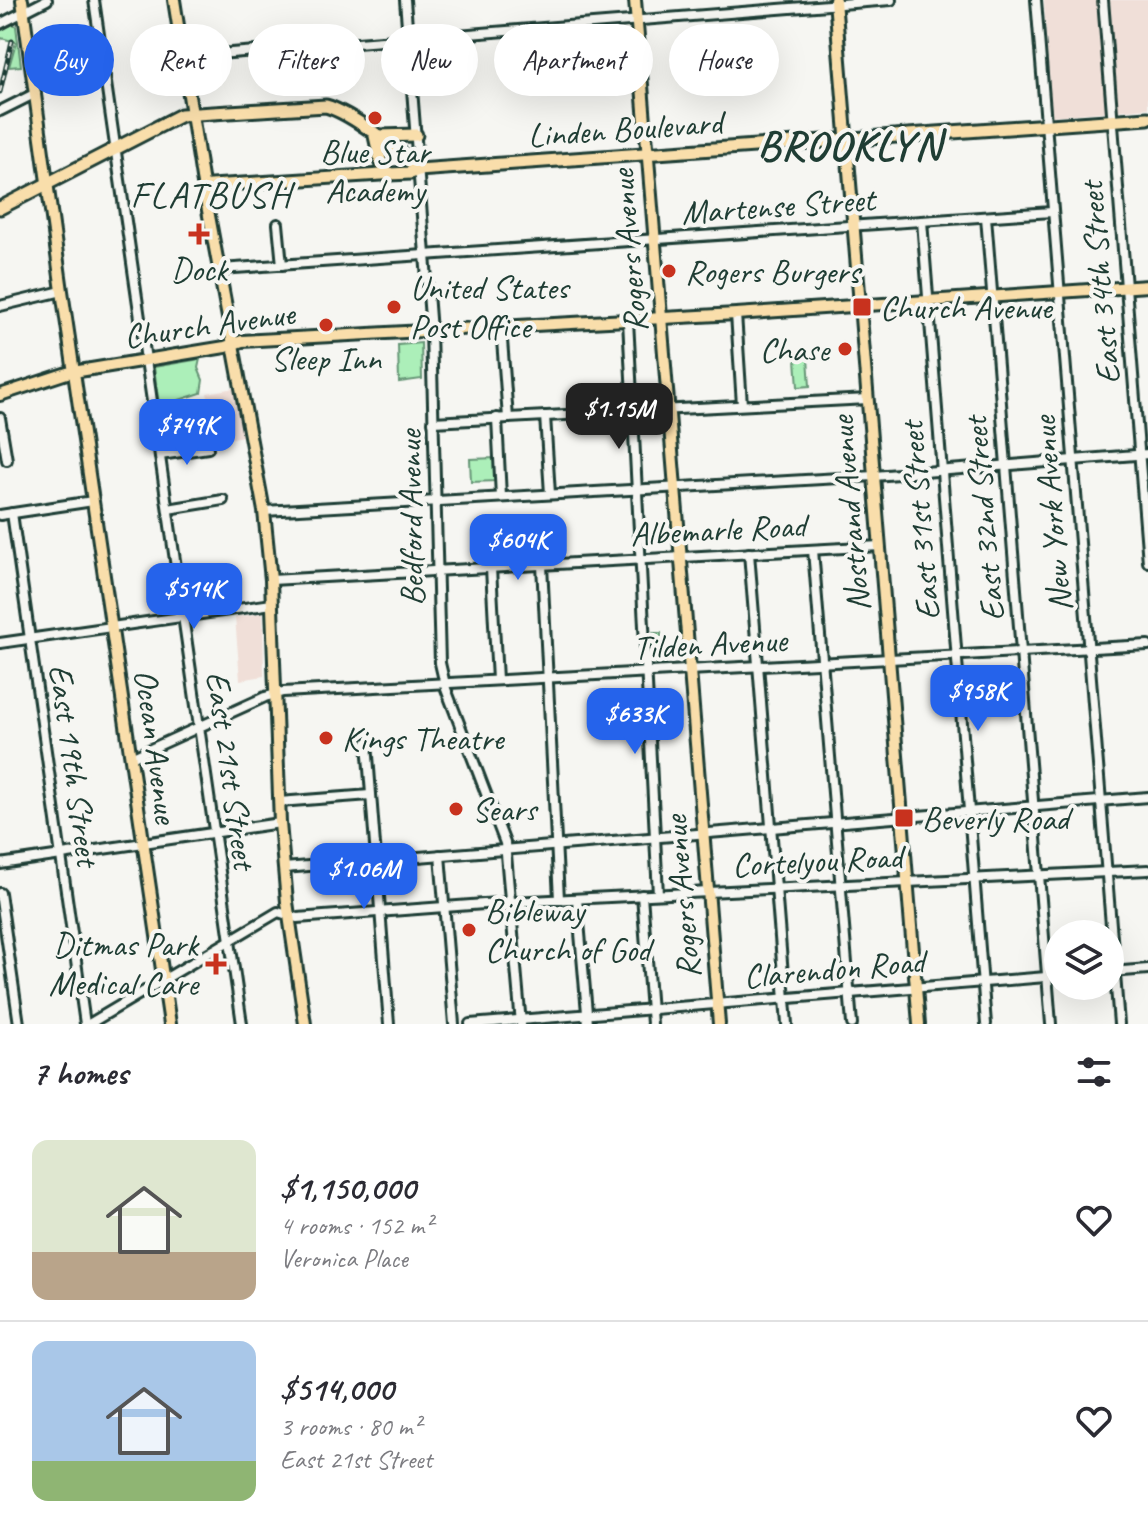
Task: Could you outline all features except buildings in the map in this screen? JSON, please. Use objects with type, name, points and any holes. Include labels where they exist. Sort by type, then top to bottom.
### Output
[{"type":"highway","points":[[0,208],[181,115],[326,106],[336,109],[387,143],[418,170]]},
{"type":"highway","name":"Linden Boulevard","points":[[389,174],[1148,118]]},
{"type":"highway","points":[[375,136],[416,135]]},
{"type":"highway","points":[[375,136],[381,163],[389,174]]},
{"type":"main road","points":[[174,0],[177,24]]},
{"type":"main road","name":"Rogers Avenue","points":[[635,0],[719,1024]]},
{"type":"main road","name":"Nostrand Avenue","points":[[836,2],[919,1024]]},
{"type":"main road","name":"Ocean Avenue","points":[[36,96],[62,291],[170,1024]]},
{"type":"main road","points":[[187,96],[264,511],[271,580],[280,823],[289,915],[305,1024]]},
{"type":"main road","name":"Linden Boulevard","points":[[203,186],[389,174]]},
{"type":"main road","name":"Church Avenue","points":[[0,395],[75,371],[242,341],[736,314],[1148,286]]},
{"type":"street","points":[[0,24],[23,6],[47,0]]},
{"type":"street","name":"East 21st Street","points":[[94,0],[242,1024]]},
{"type":"street","name":"Bedford Avenue","points":[[405,0],[407,24]]},
{"type":"street","points":[[478,32],[891,0]]},
{"type":"street","name":"New York Avenue","points":[[1036,0],[1109,920]]},
{"type":"street","name":"East 34th Street","points":[[1103,0],[1126,288],[1144,454],[1148,562]]},
{"type":"street","points":[[232,53],[381,40]]},
{"type":"street","points":[[0,111],[30,96]]},
{"type":"street","name":"Bedford Avenue","points":[[413,96],[431,331],[439,654],[444,682],[500,824],[506,850],[520,1022]]},
{"type":"street","name":"Martense Street","points":[[220,269],[1052,212]]},
{"type":"street","name":"East 32nd Street","points":[[986,217],[1044,939]]},
{"type":"street","name":"East 31st Street","points":[[922,221],[986,1024]]},
{"type":"street","points":[[278,224],[282,265]]},
{"type":"street","points":[[0,306],[62,291]]},
{"type":"street","points":[[736,314],[742,405]]},
{"type":"street","points":[[628,320],[658,894]]},
{"type":"street","points":[[501,327],[508,418]]},
{"type":"street","points":[[433,422],[868,399]]},
{"type":"street","points":[[545,416],[550,494]]},
{"type":"street","points":[[0,418],[7,460]]},
{"type":"street","points":[[497,418],[501,497]]},
{"type":"street","points":[[160,455],[208,448]]},
{"type":"street","points":[[264,511],[874,476],[1144,454]]},
{"type":"street","points":[[168,509],[223,500]]},
{"type":"street","points":[[0,515],[93,501]]},
{"type":"street","name":"East 19th Street","points":[[12,513],[87,1024]]},
{"type":"street","name":"Albemarle Road","points":[[271,580],[880,546]]},
{"type":"street","points":[[813,550],[852,1024]]},
{"type":"street","points":[[749,553],[787,1024]]},
{"type":"street","points":[[542,565],[559,899]]},
{"type":"street","points":[[491,568],[497,680]]},
{"type":"street","points":[[0,643],[272,604]]},
{"type":"street","name":"Tilden Avenue","points":[[275,694],[444,682],[1148,645]]},
{"type":"street","points":[[131,758],[275,694]]},
{"type":"street","points":[[367,743],[389,1024]]},
{"type":"street","points":[[279,802],[370,795]]},
{"type":"street","points":[[284,868],[1148,797]]},
{"type":"street","points":[[0,864],[280,823]]},
{"type":"street","points":[[440,855],[454,1024]]},
{"type":"street","name":"Cortelyou Road","points":[[87,1024],[278,912],[297,918],[559,899],[1148,870]]},
{"type":"street","points":[[0,893],[19,1024]]},
{"type":"street","points":[[642,895],[652,1024]]},
{"type":"street","points":[[577,899],[587,1019]]},
{"type":"street","points":[[1124,971],[1148,969]]},
{"type":"street","name":"Clarendon Road","points":[[470,1024],[587,1019],[651,1009],[1044,977]]},
{"type":"street","name":"East 32nd Street","points":[[1049,1000],[1051,1024]]},
{"type":"street","name":"New York Avenue","points":[[1116,1000],[1119,1024]]},
{"type":"shaded area","points":[[1044,0],[1148,0],[1148,108],[1051,116]]},
{"type":"shaded area","points":[[234,388],[243,436],[218,441],[207,393]]},
{"type":"shaded area","points":[[263,613],[264,676],[240,680],[235,617]]},
{"type":"green space","points":[[13,24],[16,26],[21,66],[9,67],[16,42],[1,38],[0,42],[0,31]]},
{"type":"green space","points":[[421,343],[422,379],[399,382],[398,345]]},
{"type":"green space","points":[[808,358],[810,386],[798,387],[796,359]]},
{"type":"green space","points":[[200,359],[201,393],[176,401],[176,410],[160,413],[154,367]]},
{"type":"green space","points":[[496,458],[497,481],[471,482],[470,459]]},
{"type":"green space","points":[[651,633],[661,633],[661,639],[665,639],[666,663],[653,663]]},
{"type":"railway","points":[[0,92],[12,41]]},
{"type":"place","name":"Blue Star Academy","points":[[375,118]]},
{"type":"place","name":"Dock","points":[[199,234]]},
{"type":"place","name":"Rogers Burgers","points":[[669,271]]},
{"type":"place","name":"United States Post Office","points":[[394,307]]},
{"type":"place","name":"Church Avenue","points":[[862,307]]},
{"type":"place","name":"Sleep Inn","points":[[326,325]]},
{"type":"place","name":"Chase","points":[[845,349]]},
{"type":"place","name":"Kings Theatre","points":[[326,738]]},
{"type":"place","name":"Sears","points":[[456,809]]},
{"type":"place","name":"Beverly Road","points":[[904,818]]},
{"type":"place","name":"Bibleway Church of God","points":[[469,930]]},
{"type":"place","name":"Ditmas Park Medical Care","points":[[216,964]]},
{"type":"district","name":"BROOKLYN","points":[[850,144]]},
{"type":"district","name":"FLATBUSH","points":[[211,194]]}]
